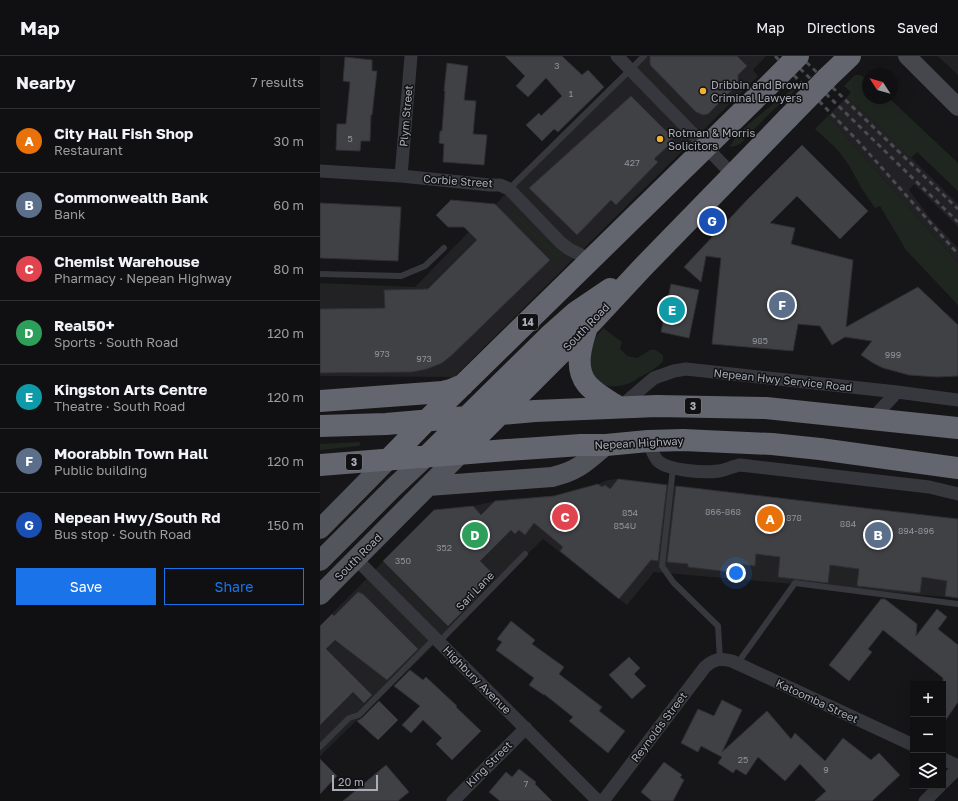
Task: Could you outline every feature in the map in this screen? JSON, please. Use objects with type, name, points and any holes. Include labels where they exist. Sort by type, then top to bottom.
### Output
[{"type":"highway","name":"14","points":[[388,460],[798,56]]},
{"type":"highway","name":"South Road","points":[[460,454],[588,326],[643,267],[845,61]]},
{"type":"highway","points":[[426,457],[504,379],[576,312],[643,267]]},
{"type":"highway","points":[[588,326],[580,354],[580,365],[584,379],[591,388],[619,407]]},
{"type":"highway","points":[[321,399],[443,392],[464,385]]},
{"type":"highway","name":"3","points":[[320,426],[386,424],[499,414],[657,406],[766,408],[958,428]]},
{"type":"highway","name":"Nepean Highway","points":[[320,465],[648,441],[722,441],[820,449],[958,468]]},
{"type":"main road","points":[[907,56],[958,107]]},
{"type":"main road","points":[[428,486],[552,477],[566,474],[579,467],[606,445]]},
{"type":"main road","name":"South Road","points":[[320,595],[460,454]]},
{"type":"main road","points":[[323,558],[426,457]]},
{"type":"main road","name":"14","points":[[320,529],[388,460]]},
{"type":"main road","points":[[323,558],[344,555],[356,559]]},
{"type":"street","name":"Plym Street","points":[[401,176],[411,56]]},
{"type":"street","points":[[617,56],[733,175]]},
{"type":"street","name":"Corbie Street","points":[[320,171],[401,176],[500,185],[509,190],[561,243],[569,249],[591,260]]},
{"type":"street","name":"Nepean Hwy Service Road","points":[[619,407],[654,378],[674,371],[686,369],[958,400]]},
{"type":"street","points":[[872,419],[897,392]]},
{"type":"street","points":[[648,441],[658,460],[664,465],[673,468],[706,472],[740,465],[929,487],[958,494]]},
{"type":"street","name":"Highbury Avenue","points":[[356,559],[598,801]]},
{"type":"street","name":"Katoomba Street","points":[[720,659],[737,664],[910,744]]},
{"type":"street","name":"Reynolds Street","points":[[603,801],[705,667],[715,660],[720,659]]},
{"type":"street","name":"King Street","points":[[452,801],[526,728]]},
{"type":"street","points":[[946,761],[958,767],[946,780]]},
{"type":"street","points":[[925,801],[937,789]]},
{"type":"lane","points":[[509,190],[644,56]]},
{"type":"lane","points":[[320,274],[401,276],[424,266],[444,248]]},
{"type":"lane","points":[[673,468],[662,566],[673,582],[718,626],[720,659]]},
{"type":"lane","name":"Sari Lane","points":[[320,747],[349,718],[358,714],[437,640],[524,554]]},
{"type":"lane","points":[[737,664],[795,583],[958,604]]},
{"type":"shaded area","points":[[640,56],[766,56],[753,70],[758,76],[454,377],[320,376],[320,283],[415,287]]},
{"type":"shaded area","points":[[938,56],[958,56],[958,75],[943,61]]},
{"type":"shaded area","points":[[855,75],[860,75],[862,76],[862,104],[895,104],[958,163],[958,191],[917,152],[911,158],[847,97],[851,92],[844,86]]},
{"type":"shaded area","points":[[795,87],[797,89],[769,114],[740,144],[732,147],[730,146],[750,123]]},
{"type":"shaded area","points":[[847,97],[878,125],[958,204],[958,227],[914,184],[909,190],[930,218],[958,248],[958,263],[828,116]]},
{"type":"shaded area","points":[[828,116],[958,263],[958,305],[906,250],[880,206],[875,208],[862,189],[849,165],[836,148],[815,129]]},
{"type":"shaded area","points":[[515,212],[547,243],[564,254],[557,261],[511,213]]},
{"type":"shaded area","points":[[603,328],[622,342],[620,349],[627,356],[637,358],[650,350],[656,350],[663,355],[663,361],[653,370],[632,382],[616,386],[606,386],[594,377],[590,369],[589,361],[594,341]]},
{"type":"shaded area","points":[[361,442],[359,446],[320,450],[320,444]]},
{"type":"shaded area","points":[[618,479],[958,519],[958,598],[654,572],[627,605],[543,539],[320,756],[320,626],[434,510],[473,506],[495,501],[554,496],[608,480]]},
{"type":"building","points":[[505,56],[562,56],[582,75],[588,70],[604,87],[558,132],[554,129],[542,141],[526,125],[539,113],[541,116],[562,96],[546,78],[528,97],[516,86],[525,76]]},
{"type":"building","points":[[650,56],[737,56],[747,66],[738,75],[738,84],[708,114],[703,115],[696,112],[651,66]]},
{"type":"building","points":[[345,57],[372,60],[372,71],[377,71],[371,115],[370,141],[361,141],[360,151],[336,150],[337,124],[346,124],[350,82],[343,81]]},
{"type":"building","points":[[447,63],[468,66],[464,100],[476,101],[473,134],[487,135],[484,165],[443,162],[444,144],[439,143],[440,131],[442,131]]},
{"type":"building","points":[[631,96],[673,138],[667,143],[669,145],[654,159],[658,162],[616,205],[611,200],[577,235],[529,188]]},
{"type":"building","points":[[802,145],[868,211],[840,239],[797,196],[770,223],[795,228],[791,244],[853,260],[846,327],[918,287],[958,325],[958,376],[937,377],[909,375],[883,368],[861,355],[872,341],[845,337],[832,345],[820,326],[798,324],[793,351],[712,344],[721,258],[706,256],[701,282],[684,267],[747,200]]},
{"type":"building","points":[[451,200],[495,204],[550,260],[442,363],[427,369],[412,372],[320,373],[320,309],[385,308],[384,290],[428,289],[477,240],[464,227],[448,227],[436,215]]},
{"type":"building","points":[[320,203],[401,207],[398,261],[320,258]]},
{"type":"building","points":[[671,284],[699,290],[689,338],[661,332]]},
{"type":"building","points":[[618,479],[667,485],[658,561],[651,560],[619,599],[560,551],[563,547],[534,523],[525,535],[519,530],[515,534],[511,530],[480,561],[493,574],[474,594],[477,597],[448,626],[383,561],[434,510],[473,506],[481,515],[495,501],[554,496],[598,484],[602,487],[605,485],[610,489]]},
{"type":"building","points":[[676,486],[958,519],[958,598],[945,596],[947,581],[922,577],[920,593],[857,586],[859,569],[830,565],[828,583],[778,577],[780,557],[756,554],[755,566],[732,563],[730,572],[688,567],[688,564],[667,562]]},
{"type":"building","points":[[358,592],[363,594],[418,649],[387,680],[335,640],[326,649],[372,695],[364,703],[353,692],[320,725],[320,626],[332,614],[334,616]]},
{"type":"building","points":[[881,599],[885,599],[917,624],[916,636],[937,609],[947,617],[938,629],[958,645],[958,702],[946,720],[946,681],[943,681],[943,678],[883,630],[868,649],[872,652],[849,681],[829,665]]},
{"type":"building","points":[[511,621],[535,640],[532,644],[564,667],[559,674],[602,707],[599,711],[625,731],[608,753],[569,721],[573,717],[544,694],[529,685],[534,678],[496,650],[502,642],[497,639]]},
{"type":"building","points":[[629,657],[640,668],[634,674],[646,686],[632,699],[609,675]]},
{"type":"building","points":[[410,670],[423,680],[426,677],[481,731],[452,760],[436,744],[442,738],[423,720],[411,733],[402,725],[420,706],[394,686]]},
{"type":"building","points":[[722,700],[742,710],[722,752],[767,711],[791,739],[795,733],[825,761],[843,738],[871,760],[879,753],[900,775],[872,801],[815,801],[826,791],[800,764],[785,781],[758,757],[746,775],[736,769],[733,773],[718,763],[722,757],[701,746],[698,752],[681,743],[698,709],[714,716]]},
{"type":"building","points":[[379,701],[398,720],[378,740],[357,721]]},
{"type":"building","points":[[320,759],[337,776],[320,794]]},
{"type":"building","points":[[664,762],[682,775],[680,777],[684,780],[673,801],[652,801],[641,792]]},
{"type":"building","points":[[386,765],[409,792],[398,801],[343,801]]},
{"type":"building","points":[[519,769],[536,782],[535,784],[552,801],[500,801],[489,792],[506,772],[512,777]]},
{"type":"railway","points":[[775,56],[858,141],[958,254]]},
{"type":"railway","points":[[787,56],[958,222]]},
{"type":"railway","points":[[800,56],[958,209]]},
{"type":"place","name":"Dribbin and Brown Criminal Lawyers","points":[[703,91]]},
{"type":"place","name":"Rotman & Morris Solicitors","points":[[660,139]]},
{"type":"place","name":"Nepean Hwy/South Rd","points":[[712,221]]},
{"type":"place","name":"Moorabbin Town Hall","points":[[782,305]]},
{"type":"place","name":"Kingston Arts Centre","points":[[672,310]]},
{"type":"place","name":"Chemist Warehouse","points":[[565,517]]},
{"type":"place","name":"City Hall Fish Shop","points":[[770,519]]},
{"type":"place","name":"Real50+","points":[[475,535]]},
{"type":"place","name":"Commonwealth Bank","points":[[878,535]]}]
